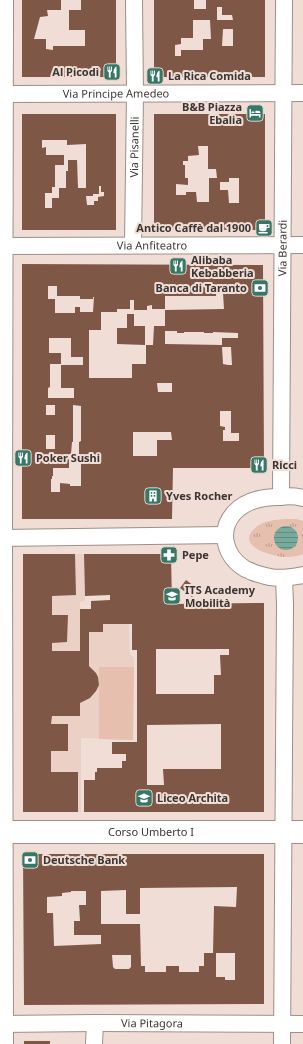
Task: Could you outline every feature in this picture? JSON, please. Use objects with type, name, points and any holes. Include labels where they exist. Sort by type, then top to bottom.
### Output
[{"type":"main road","name":"Corso Umberto I","points":[[2,832],[293,832]]},
{"type":"street","points":[[5,0],[2,94],[2,1024],[5,1044]]},
{"type":"street","name":"Via Pisanelli","points":[[133,245],[135,94],[134,0]]},
{"type":"street","name":"Via Berardi","points":[[281,496],[284,0]]},
{"type":"street","name":"Via Principe Amedeo","points":[[2,94],[303,93]]},
{"type":"street","name":"Via Anfiteatro","points":[[2,246],[303,245]]},
{"type":"street","points":[[303,498],[297,496],[272,497],[257,500],[245,505],[234,513],[227,525],[225,535],[226,547],[244,568],[270,577],[284,578],[303,575]]},
{"type":"street","points":[[2,538],[225,535]]},
{"type":"street","points":[[282,1044],[293,832],[284,578]]},
{"type":"street","points":[[94,1023],[94,1044]]},
{"type":"street","name":"Via Pitagora","points":[[2,1024],[303,1024]]},
{"type":"shaded area","points":[[23,554],[84,554],[85,601],[80,602],[80,624],[129,624],[130,654],[134,658],[133,740],[81,738],[81,812],[23,812]]},
{"type":"green space","points":[[286,519],[303,521],[303,554],[289,557],[273,555],[257,549],[250,542],[249,536],[260,524]]},
{"type":"green space","points":[[99,667],[134,667],[133,740],[99,739]]},
{"type":"water","points":[[286,526],[294,530],[298,538],[294,546],[286,550],[278,546],[274,538],[278,530]]},
{"type":"building","points":[[22,0],[61,0],[61,10],[47,10],[48,16],[40,17],[34,39],[46,39],[46,49],[53,50],[53,46],[85,46],[85,30],[69,30],[69,10],[81,10],[81,0],[116,0],[116,77],[22,77]]},
{"type":"building","points":[[154,0],[194,0],[194,9],[206,9],[206,0],[265,0],[265,77],[154,77]],"holes":[[[217,7],[222,7],[222,15],[232,15],[233,20],[217,20]],[[193,20],[210,20],[211,39],[203,39],[203,50],[181,50],[181,56],[175,56],[175,45],[181,44],[181,38],[193,38]],[[223,29],[233,29],[233,46],[222,46]]]},
{"type":"building","points":[[22,114],[116,114],[116,230],[22,230]],"holes":[[[42,140],[67,140],[67,145],[86,144],[86,188],[78,188],[77,160],[68,160],[68,171],[66,171],[66,188],[59,188],[59,198],[52,198],[52,208],[45,208],[45,193],[52,193],[52,187],[55,187],[55,165],[64,165],[64,155],[46,155],[46,147],[42,148]],[[99,186],[101,186],[101,192],[104,192],[104,196],[98,197],[98,201],[94,201],[94,205],[87,205],[86,196],[99,194]]]},
{"type":"building","points":[[154,114],[265,114],[265,230],[154,230]],"holes":[[[198,146],[208,146],[208,169],[216,169],[217,178],[209,178],[209,202],[197,202],[196,192],[186,192],[186,195],[176,195],[176,184],[188,185],[188,178],[185,178],[185,165],[183,165],[183,161],[188,161],[188,156],[199,155]],[[229,178],[239,178],[239,203],[229,203],[228,190],[220,190],[220,182],[229,182]]]},
{"type":"building","points":[[22,264],[263,265],[264,468],[173,468],[172,519],[22,519]],"holes":[[[48,286],[57,286],[57,296],[80,296],[80,299],[93,299],[94,297],[93,312],[80,312],[80,307],[75,307],[75,313],[55,313],[55,299],[48,299]],[[216,293],[223,293],[224,309],[165,310],[165,326],[154,326],[153,345],[146,345],[146,364],[132,364],[132,378],[89,378],[89,330],[101,330],[101,312],[117,312],[117,309],[130,309],[130,300],[134,300],[134,310],[147,310],[147,306],[152,305],[152,309],[165,309],[165,296],[216,296]],[[165,331],[177,331],[177,333],[238,333],[238,338],[222,338],[222,345],[165,344]],[[49,338],[71,338],[71,357],[83,357],[83,365],[61,365],[61,388],[74,388],[74,398],[48,398],[48,388],[50,387],[50,364],[61,364],[61,353],[49,353]],[[222,347],[231,347],[232,365],[223,364]],[[157,383],[172,383],[172,392],[158,392]],[[46,405],[55,405],[55,415],[46,415]],[[73,405],[81,406],[81,441],[79,442],[79,456],[92,456],[92,463],[81,463],[81,486],[70,486],[70,484],[60,483],[60,492],[51,492],[53,468],[69,468],[69,454],[71,454]],[[220,411],[231,411],[231,433],[239,433],[239,441],[223,441],[223,430],[225,430],[225,427],[220,426]],[[133,432],[171,432],[172,440],[157,440],[157,456],[133,456]],[[46,435],[55,435],[55,449],[46,449]]]},
{"type":"building","points":[[127,314],[134,314],[134,326],[145,326],[145,345],[117,344],[117,328],[127,328]]},
{"type":"building","points":[[23,554],[75,554],[76,595],[52,596],[52,615],[68,615],[67,642],[52,643],[52,651],[80,651],[80,609],[91,609],[91,601],[110,600],[110,595],[85,596],[84,554],[171,554],[172,604],[264,603],[264,812],[84,812],[84,780],[95,780],[95,772],[97,772],[97,768],[122,768],[122,761],[126,761],[126,754],[112,754],[112,742],[137,742],[137,650],[132,650],[132,624],[103,624],[103,632],[89,632],[89,666],[98,677],[99,685],[96,691],[90,698],[80,703],[80,716],[52,716],[51,724],[68,724],[68,751],[51,751],[51,772],[78,772],[78,812],[23,812]],"holes":[[[156,649],[229,649],[229,655],[220,655],[221,675],[214,675],[214,694],[156,694]],[[221,724],[221,769],[163,769],[164,785],[147,785],[147,725]]]},
{"type":"building","points":[[186,580],[198,589],[192,597],[180,588]]},
{"type":"building","points":[[23,854],[264,854],[264,1004],[24,1005]],"holes":[[[237,887],[236,907],[214,906],[213,953],[204,953],[204,966],[199,966],[199,972],[179,972],[179,966],[166,966],[166,972],[145,972],[145,966],[141,966],[140,924],[101,924],[101,891],[126,890],[126,914],[140,914],[140,888]],[[86,891],[86,905],[79,905],[80,921],[74,921],[74,935],[101,935],[101,944],[54,946],[53,913],[47,913],[47,897],[62,896],[62,893]],[[216,953],[235,953],[235,980],[225,980],[225,977],[216,977]],[[112,955],[131,955],[131,967],[129,969],[115,969],[113,967]]]},
{"type":"building","points":[[24,1041],[50,1041],[50,1044],[24,1044]]},
{"type":"place","name":"Al Picodì","points":[[112,72]]},
{"type":"place","name":"La Rica Comida","points":[[155,76]]},
{"type":"place","name":"B&B Piazza Ebalia","points":[[255,113]]},
{"type":"place","name":"Antico Caffè dal 1900","points":[[264,228]]},
{"type":"place","name":"Alibaba Kebabberia","points":[[178,266]]},
{"type":"place","name":"Banca di Taranto","points":[[260,288]]},
{"type":"place","name":"Poker Sushi","points":[[23,458]]},
{"type":"place","name":"Ricci","points":[[259,465]]},
{"type":"place","name":"Yves Rocher","points":[[153,496]]},
{"type":"place","name":"Pepe","points":[[169,555]]},
{"type":"place","name":"ITS Academy Mobilità","points":[[172,596]]},
{"type":"place","name":"Liceo Archita","points":[[144,798]]},
{"type":"place","name":"Deutsche Bank","points":[[30,860]]}]
